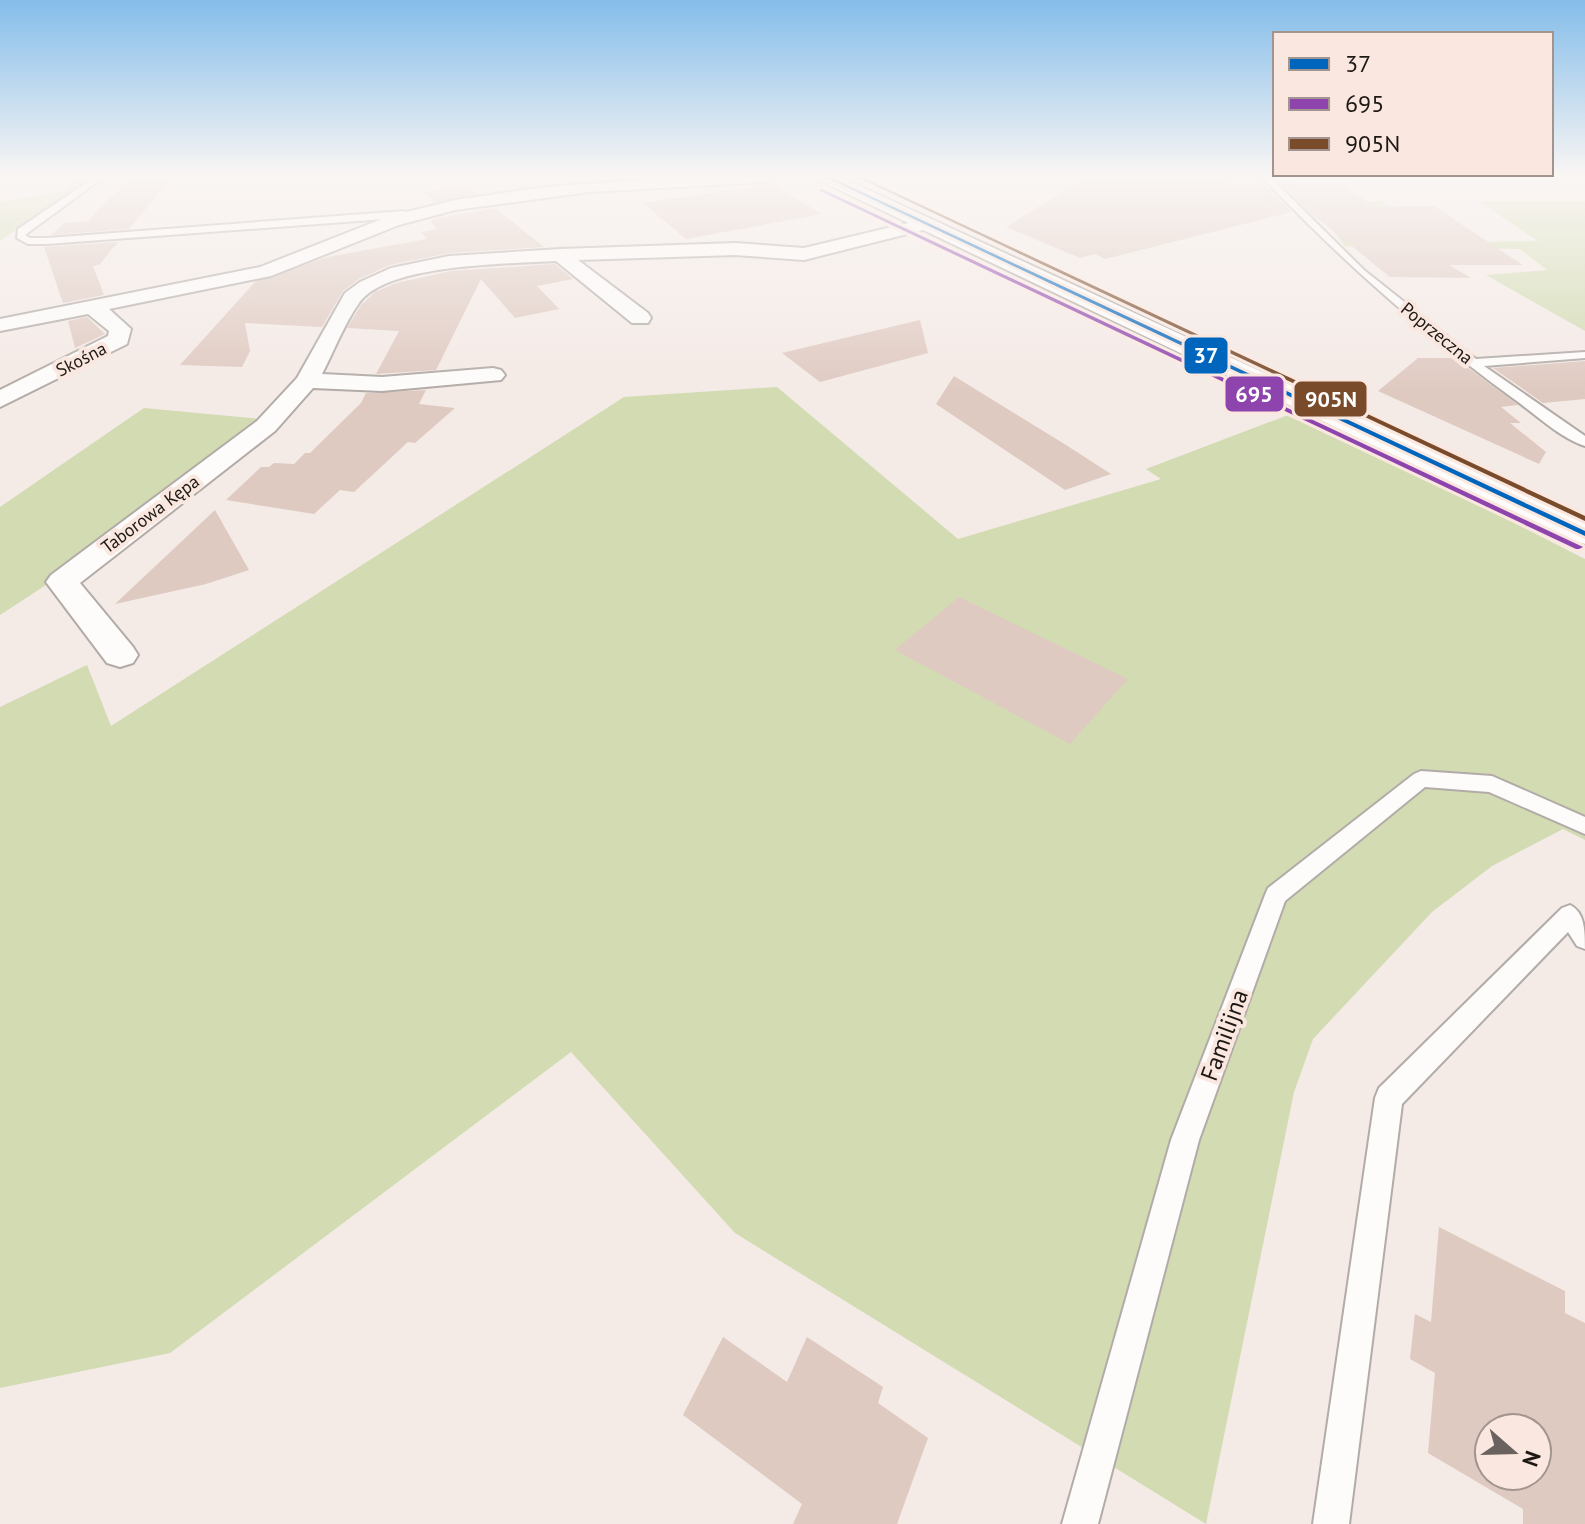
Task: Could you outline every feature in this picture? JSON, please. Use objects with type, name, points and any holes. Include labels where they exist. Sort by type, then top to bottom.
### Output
[{"type":"street","points":[[0,325],[231,280],[297,263],[333,248]]},
{"type":"street","name":"Taborowa Kępa","points":[[120,655],[62,582],[266,426],[307,381],[352,297],[367,286],[398,272],[428,265],[560,255],[735,249],[804,254],[828,248]]},
{"type":"street","points":[[976,248],[1585,534]]},
{"type":"street","points":[[560,255],[640,318]]},
{"type":"street","name":"Skośna","points":[[0,400],[119,339],[120,329],[92,306]]},
{"type":"street","points":[[307,381],[382,384],[493,375]]},
{"type":"lane","name":"Poprzeczna","points":[[1339,248],[1360,271],[1473,363],[1585,442]]},
{"type":"lane","points":[[1473,363],[1585,355]]},
{"type":"lane","name":"Familijna","points":[[1080,1524],[1185,1140],[1276,895],[1421,779],[1492,784],[1585,826]]},
{"type":"lane","points":[[1331,1524],[1389,1098],[1570,915],[1585,939]]},
{"type":"green space","points":[[1468,248],[1585,248],[1585,331],[1486,275],[1547,270],[1520,249]]},
{"type":"green space","points":[[777,387],[958,539],[1161,479],[1146,469],[1296,412],[1585,559],[1585,840],[1563,829],[1492,866],[1432,912],[1313,1039],[1294,1092],[1206,1524],[735,1233],[571,1052],[170,1353],[0,1388],[0,707],[87,665],[111,726],[624,397]]},
{"type":"green space","points":[[144,408],[260,419],[46,585],[0,615],[0,507]]},
{"type":"building","points":[[44,248],[113,248],[99,265],[93,266],[104,295],[63,303]]},
{"type":"building","points":[[376,248],[526,248],[449,253],[390,265],[359,279],[343,291],[322,327],[245,323],[250,351],[242,367],[180,365],[255,282],[327,257]]},
{"type":"building","points":[[1056,248],[1148,248],[1105,259],[1095,254],[1080,258]]},
{"type":"building","points":[[1354,248],[1498,248],[1523,265],[1449,265],[1471,278],[1390,277]]},
{"type":"building","points":[[555,264],[573,279],[537,286],[559,309],[515,318],[481,279],[436,370],[376,374],[399,331],[347,328],[361,305],[375,292],[396,283],[451,271]]},
{"type":"building","points":[[87,317],[105,334],[75,348],[68,321]]},
{"type":"building","points":[[920,320],[928,353],[820,382],[782,353]]},
{"type":"building","points":[[1418,358],[1455,358],[1518,405],[1501,407],[1521,423],[1510,423],[1546,452],[1539,464],[1378,391]]},
{"type":"building","points":[[1585,361],[1585,399],[1543,403],[1493,368]]},
{"type":"building","points":[[954,376],[1111,474],[1065,490],[936,404]]},
{"type":"building","points":[[426,390],[419,404],[455,408],[415,443],[408,442],[354,492],[340,490],[314,514],[226,500],[261,467],[274,463],[294,464],[305,453],[310,453],[361,403],[366,393]]},
{"type":"building","points":[[215,510],[249,570],[206,584],[115,604]]},
{"type":"building","points":[[959,597],[1128,679],[1070,744],[895,650]]},
{"type":"building","points":[[1439,1227],[1565,1291],[1565,1313],[1585,1323],[1585,1524],[1523,1524],[1523,1509],[1494,1492],[1553,1492],[1553,1412],[1473,1412],[1473,1480],[1428,1453],[1435,1373],[1410,1359],[1415,1314],[1431,1322]]},
{"type":"building","points":[[723,1337],[787,1382],[807,1337],[883,1387],[878,1403],[928,1438],[897,1524],[793,1524],[802,1504],[683,1415]]},
{"type":"transit line","name":"695","points":[[944,248],[1579,547]]},
{"type":"transit line","name":"37","points":[[978,248],[1585,534]]},
{"type":"transit line","name":"905N","points":[[1010,248],[1585,519]]}]
